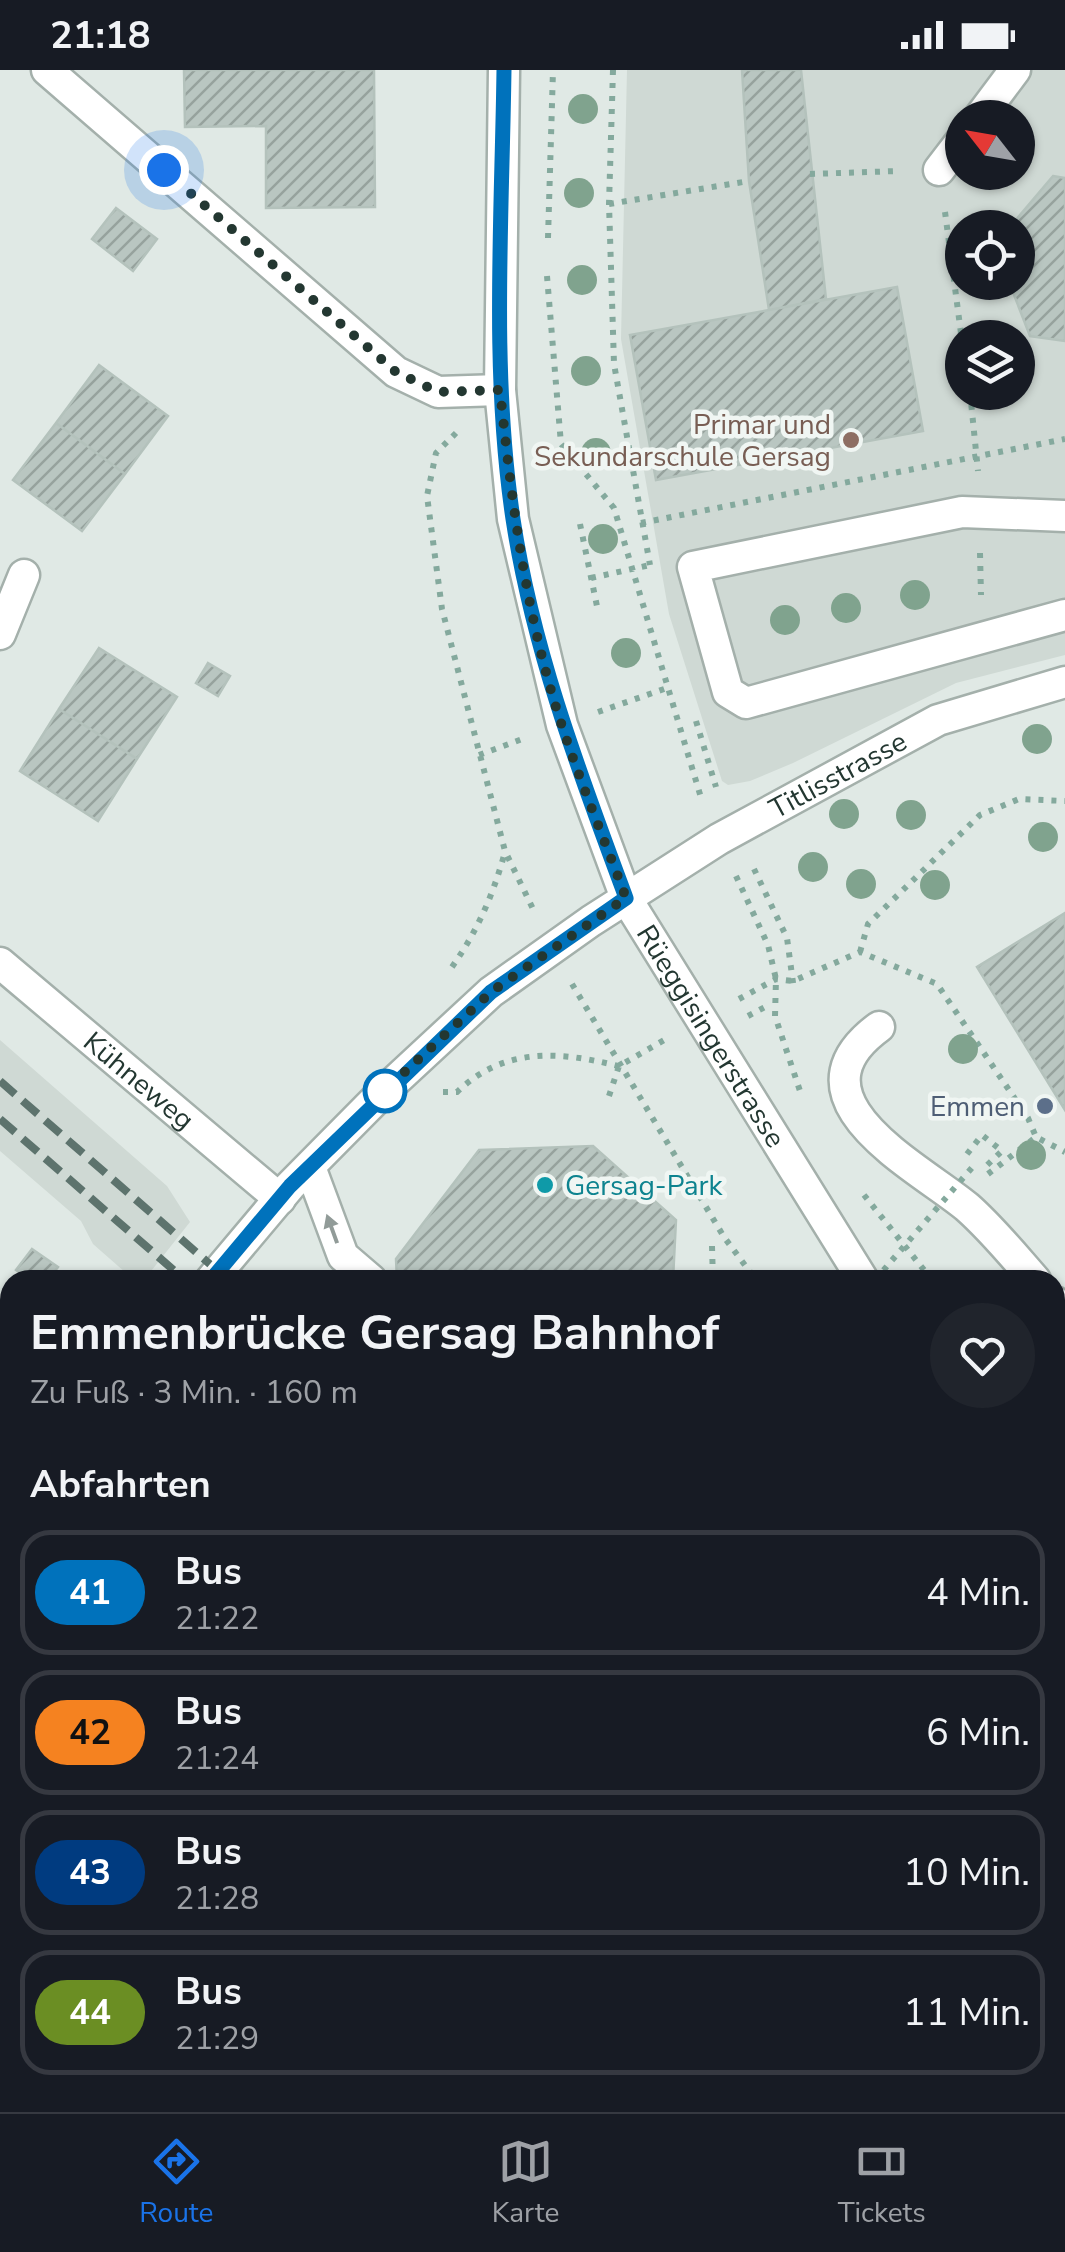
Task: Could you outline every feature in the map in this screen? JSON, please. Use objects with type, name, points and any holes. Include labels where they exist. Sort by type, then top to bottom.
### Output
[{"type":"street","points":[[47,70],[396,372],[438,392],[500,390]]},
{"type":"street","name":"Rüeggisingerstrasse","points":[[504,70],[500,390],[513,519],[536,630],[562,725],[626,898],[857,1270]]},
{"type":"street","points":[[993,100],[1016,70]]},
{"type":"street","points":[[939,170],[945,162]]},
{"type":"street","points":[[1065,516],[962,512],[692,567],[728,692],[746,703],[1065,615]]},
{"type":"street","points":[[0,634],[24,575]]},
{"type":"street","name":"Titlisstrasse","points":[[220,1270],[280,1199],[381,1094],[491,992],[626,898],[719,839],[938,720],[1065,682]]},
{"type":"street","name":"Kühneweg","points":[[0,963],[280,1199]]},
{"type":"street","points":[[879,1027],[860,1042],[850,1061],[847,1090],[856,1113],[884,1148],[978,1217],[1027,1270]]},
{"type":"street","points":[[310,1167],[342,1256],[358,1270]]},
{"type":"path","points":[[553,70],[547,275],[562,444],[614,508],[693,781]]},
{"type":"path","points":[[612,70],[609,204],[614,364],[641,523],[1065,440]]},
{"type":"path","points":[[810,174],[939,170],[959,320]]},
{"type":"path","points":[[609,204],[749,181]]},
{"type":"path","points":[[972,410],[978,456]]},
{"type":"path","points":[[436,453],[428,496],[442,609],[505,851]]},
{"type":"path","points":[[580,524],[598,611]]},
{"type":"path","points":[[591,578],[650,565]]},
{"type":"path","points":[[860,952],[868,924],[980,814],[1019,798],[1065,801]]},
{"type":"path","points":[[754,869],[787,938],[794,990]]},
{"type":"path","points":[[747,902],[768,944],[776,978],[793,980],[860,952],[937,984],[1028,1118],[1036,1137],[1065,1152]]},
{"type":"path","points":[[747,1017],[765,1007]]},
{"type":"path","points":[[381,1094],[457,1092],[478,1072],[518,1056],[567,1053],[620,1066],[748,1270]]},
{"type":"path","points":[[609,1096],[620,1066]]},
{"type":"path","points":[[883,1270],[973,1167],[976,1163],[987,1170],[1002,1151],[982,1135],[962,1160],[973,1167],[986,1176],[1036,1137]]},
{"type":"path","points":[[712,1246],[713,1270]]},
{"type":"shaded area","name":"Primar und Sekundarschule Gersag","points":[[627,70],[1065,70],[1065,655],[956,683],[793,763],[750,781],[728,785],[722,781],[669,614],[621,339]]},
{"type":"shaded area","points":[[0,1040],[167,1186],[190,1222],[152,1270],[123,1270],[93,1244],[81,1221],[0,1151]]},
{"type":"building","points":[[184,70],[374,70],[375,207],[266,208],[266,126],[185,127]]},
{"type":"building","points":[[742,70],[801,70],[826,299],[769,310],[749,181]]},
{"type":"building","points":[[1053,176],[1065,178],[1065,341],[1035,337],[1035,320],[1024,320],[1016,300],[1035,300],[1035,210],[1024,210]]},
{"type":"building","points":[[116,208],[157,239],[133,271],[92,239]]},
{"type":"building","points":[[897,287],[923,431],[656,480],[630,335]]},
{"type":"building","points":[[99,365],[168,416],[125,474],[56,423]]},
{"type":"building","points":[[56,423],[125,474],[82,531],[13,480]]},
{"type":"building","points":[[99,648],[177,697],[137,759],[59,709]]},
{"type":"building","points":[[208,663],[230,676],[218,696],[196,683]]},
{"type":"building","points":[[59,709],[137,759],[98,821],[20,771]]},
{"type":"building","points":[[1065,913],[1065,1110],[977,967]]},
{"type":"building","name":"Gersag-Park","points":[[593,1146],[676,1220],[674,1270],[397,1270],[396,1259],[479,1150]]},
{"type":"building","points":[[32,1249],[58,1267],[56,1270],[16,1270]]},
{"type":"railway","points":[[0,1081],[217,1270]]},
{"type":"railway","points":[[0,1119],[174,1270]]},
{"type":"bus line","name":"41","points":[[219,1270],[290,1186],[491,992],[626,898],[562,725],[536,630],[513,519],[500,390],[504,70]]},
{"type":"place","name":"Primar und Sekundarschule Gersag","points":[[851,440]]},
{"type":"place","name":"Emmen","points":[[1045,1106]]},
{"type":"place","name":"Gersag-Park","points":[[545,1185]]},
{"type":"route","points":[[164,170],[396,372],[438,392],[500,390],[513,519],[536,630],[562,725],[626,898],[491,992],[381,1094],[385,1091]]}]
